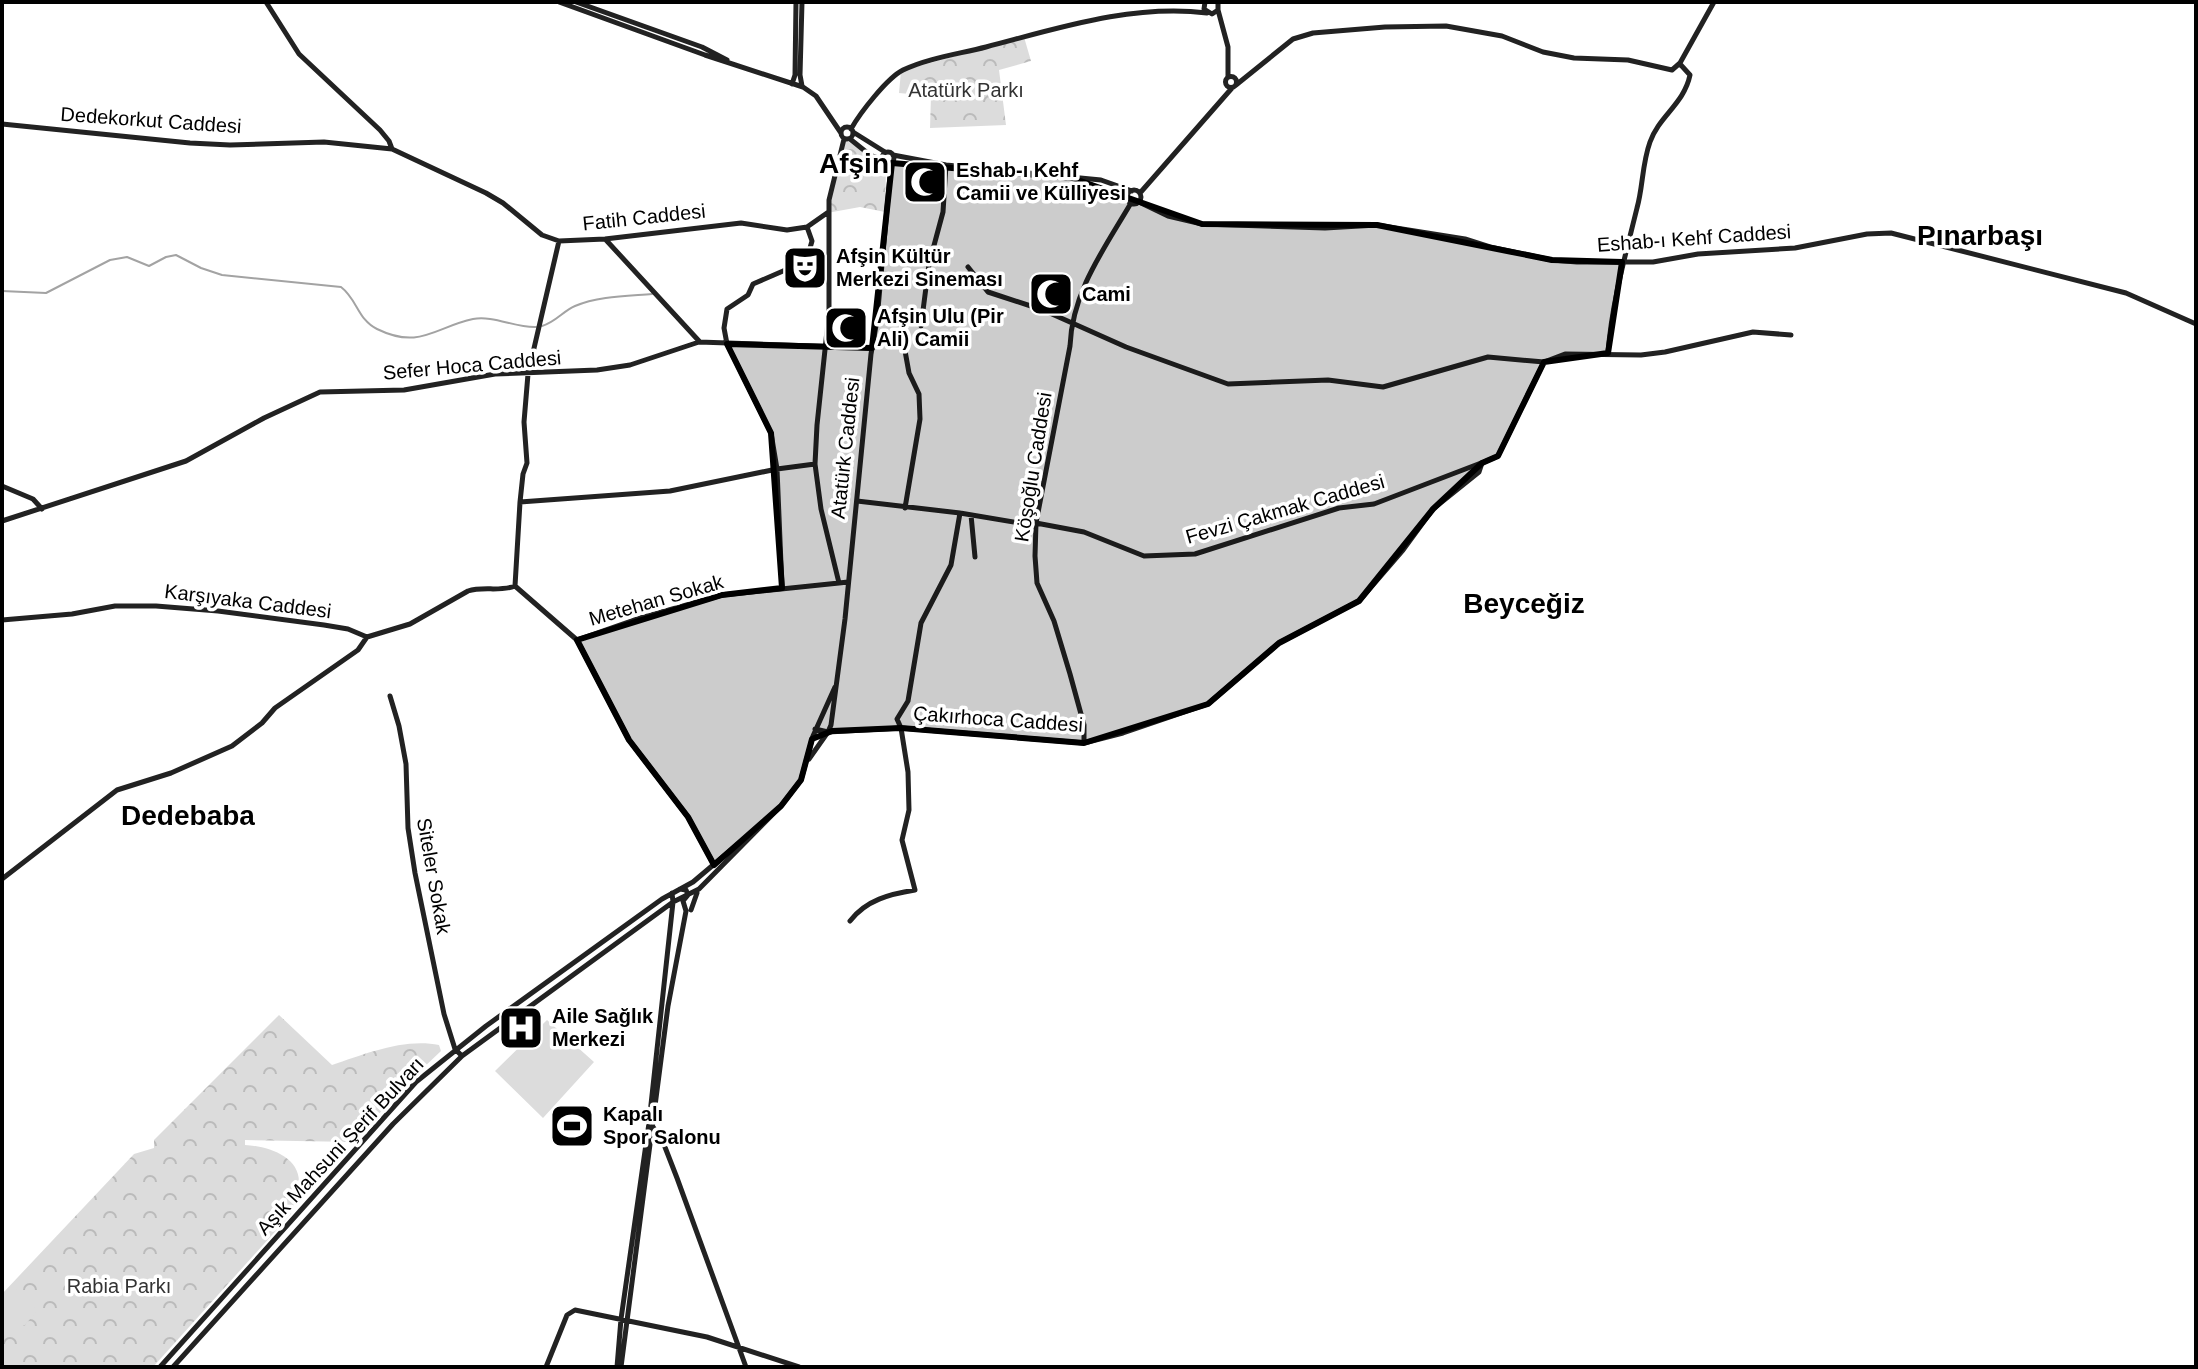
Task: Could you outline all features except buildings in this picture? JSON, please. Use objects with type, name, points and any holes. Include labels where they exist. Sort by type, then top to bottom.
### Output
[{"type":"street","name":"Fatih Caddesi","points":[[266,2],[299,54],[380,130],[392,149],[486,193],[542,235],[559,241],[605,239],[741,223],[777,230],[807,227]]},
{"type":"street","points":[[559,2],[803,87],[816,96],[829,114],[870,155],[885,164],[917,162]]},
{"type":"street","points":[[576,2],[702,47],[746,69]]},
{"type":"street","points":[[792,84],[799,2]]},
{"type":"street","points":[[799,2],[800,75],[803,87]]},
{"type":"street","points":[[1213,12],[1218,2]]},
{"type":"street","points":[[1072,178],[1139,202],[1140,193],[1219,103],[1232,81],[1251,71],[1293,39],[1313,33],[1446,26],[1502,36],[1543,52],[1574,58],[1628,60],[1672,70],[1680,63],[1714,2]]},
{"type":"street","points":[[1187,10],[1205,3],[1213,12],[1228,47],[1232,81]]},
{"type":"street","points":[[839,583],[821,509],[815,464],[829,312],[827,213],[847,133],[862,110],[901,71],[1116,14],[1187,10],[1213,12]]},
{"type":"street","points":[[1608,353],[1611,314],[1639,203],[1650,140],[1687,91],[1690,75],[1680,63]]},
{"type":"street","name":"Dedekorkut Caddesi","points":[[2,124],[190,143],[324,142],[392,149]]},
{"type":"street","points":[[847,133],[893,155],[917,162],[1101,180],[1140,193]]},
{"type":"street","points":[[881,159],[886,152]]},
{"type":"street","name":"Atatürk Caddesi","points":[[808,759],[828,732],[835,687],[893,155]]},
{"type":"street","points":[[921,326],[929,264],[943,212],[946,165]]},
{"type":"street","points":[[1117,195],[1122,185]]},
{"type":"street","name":"Köşoğlu Caddesi","points":[[1084,743],[1084,725],[1070,674],[1054,621],[1037,583],[1036,523],[1070,346],[1071,322],[1084,284],[1130,201],[1132,191]]},
{"type":"street","name":"Eshab-ı Kehf Caddesi","points":[[1139,202],[1168,216],[1202,224],[1325,228],[1377,225],[1465,239],[1552,260],[1653,262],[1698,254],[1795,248],[1867,234],[1891,233],[2126,293],[2196,324]]},
{"type":"street","points":[[782,588],[777,469],[771,433],[727,344],[724,328],[727,309],[748,295],[753,284],[790,268],[808,255],[812,241],[807,227],[827,213]]},
{"type":"street","points":[[605,239],[699,342]]},
{"type":"street","points":[[515,586],[520,502],[527,463],[524,422],[528,374],[559,241]]},
{"type":"street","points":[[968,267],[988,292],[1228,384],[1328,380],[1383,387],[1488,357],[1544,362],[1565,354],[1641,355],[1753,332],[1791,335]]},
{"type":"street","points":[[900,323],[909,373],[919,394],[920,419],[905,508]]},
{"type":"street","name":"Sefer Hoca Caddesi","points":[[2,521],[186,461],[264,418],[320,392],[404,390],[495,374],[630,365],[699,342],[872,348]]},
{"type":"street","name":"Çakırhoca Caddesi","points":[[815,729],[828,732],[901,728],[1084,743],[1208,704],[1279,643],[1359,601],[1433,509],[1479,472],[1482,463],[1498,456],[1544,362]]},
{"type":"street","name":"Fevzi Çakmak Caddesi","points":[[857,501],[1036,523],[1084,532],[1144,556],[1195,554],[1339,508],[1374,504],[1482,463]]},
{"type":"street","points":[[520,502],[670,491],[815,464]]},
{"type":"street","points":[[2,486],[33,499],[42,509]]},
{"type":"street","points":[[850,921],[875,901],[915,890],[902,840],[909,806],[908,772],[897,719],[908,701],[921,623],[948,573],[960,513]]},
{"type":"street","points":[[971,515],[975,557]]},
{"type":"street","name":"Metehan Sokak","points":[[577,640],[722,595],[848,582]]},
{"type":"street","points":[[2,879],[117,790],[171,773],[232,746],[262,723],[275,708],[358,650],[367,637],[410,624],[468,591],[515,586]]},
{"type":"street","points":[[515,586],[577,640],[629,740],[688,817],[714,865]]},
{"type":"street","name":"Karşıyaka Caddesi","points":[[2,620],[72,614],[115,606],[156,606],[324,625],[348,629],[367,637]]},
{"type":"street","name":"Atatürk Caddesi","points":[[673,902],[699,889],[781,806],[801,780],[815,729],[835,687]]},
{"type":"street","name":"Siteler Sokak","points":[[390,696],[406,764],[408,828],[415,873],[444,1014],[455,1049],[462,1056]]},
{"type":"street","name":"Aşık Mahsuni Şerif Bulvarı","points":[[160,1367],[416,1082],[455,1049],[672,893],[693,882],[757,828]]},
{"type":"street","points":[[623,1320],[668,1006],[686,911],[683,901],[688,895],[686,890],[679,889]]},
{"type":"street","points":[[691,910],[699,889]]},
{"type":"street","points":[[619,1367],[649,1123],[672,893]]},
{"type":"street","name":"Aşık Mahsuni Şerif Bulvarı","points":[[173,1367],[393,1124],[462,1056],[673,902]]},
{"type":"street","points":[[653,1127],[663,1142],[677,1178],[746,1367]]},
{"type":"street","points":[[546,1367],[567,1315],[575,1310],[738,1345],[799,1367]]},
{"type":"highlighted area","points":[[892,163],[1072,178],[1202,224],[1377,225],[1552,260],[1622,262],[1608,353],[1544,362],[1498,456],[1482,463],[1433,509],[1359,601],[1279,643],[1208,704],[1084,743],[901,728],[832,731],[812,739],[801,780],[781,806],[714,865],[688,817],[629,740],[577,640],[722,595],[782,588],[771,433],[727,344],[872,348]]},
{"type":"green space","name":"Atatürk Parkı","points":[[1024,37],[1031,61],[999,70],[1006,125],[930,128],[931,96],[899,93],[901,71]]},
{"type":"green space","points":[[844,139],[870,155],[879,166],[886,167],[885,212],[860,207],[827,213]]},
{"type":"green space","name":"Rabia Parkı","points":[[279,1015],[332,1065],[398,1045],[426,1043],[439,1045],[441,1051],[401,1089],[354,1142],[245,1140],[245,1145],[272,1150],[294,1165],[299,1186],[291,1214],[153,1367],[2,1367],[2,1294],[134,1154],[154,1148],[154,1140]]},
{"type":"green space","points":[[547,1020],[594,1062],[543,1118],[495,1071]]},
{"type":"green space","points":[[13,1287],[38,1310],[24,1326],[2,1306],[2,1299]]},
{"type":"waterway","points":[[2,291],[46,293],[110,260],[127,257],[149,266],[176,255],[222,275],[341,287],[371,325],[392,335],[427,335],[481,318],[536,327]]},
{"type":"waterway","points":[[542,326],[571,308],[593,300],[652,294]]},
{"type":"place","name":"Eshab-ı Kehf Camii ve Külliyesi","points":[[925,182]]},
{"type":"place","name":"Afşin Kültür Merkezi Sineması","points":[[805,268]]},
{"type":"place","name":"Cami","points":[[1051,294]]},
{"type":"place","name":"Afşin Ulu (Pir Ali) Camii","points":[[846,328]]},
{"type":"place","name":"Aile Sağlık Merkezi","points":[[521,1028]]},
{"type":"place","name":"Kapalı Spor Salonu","points":[[572,1126]]},
{"type":"district","name":"Afşin","points":[[854,163]]},
{"type":"district","name":"Pınarbaşı","points":[[1980,235]]},
{"type":"district","name":"Beyceğiz","points":[[1524,603]]},
{"type":"district","name":"Dedebaba","points":[[188,815]]}]
